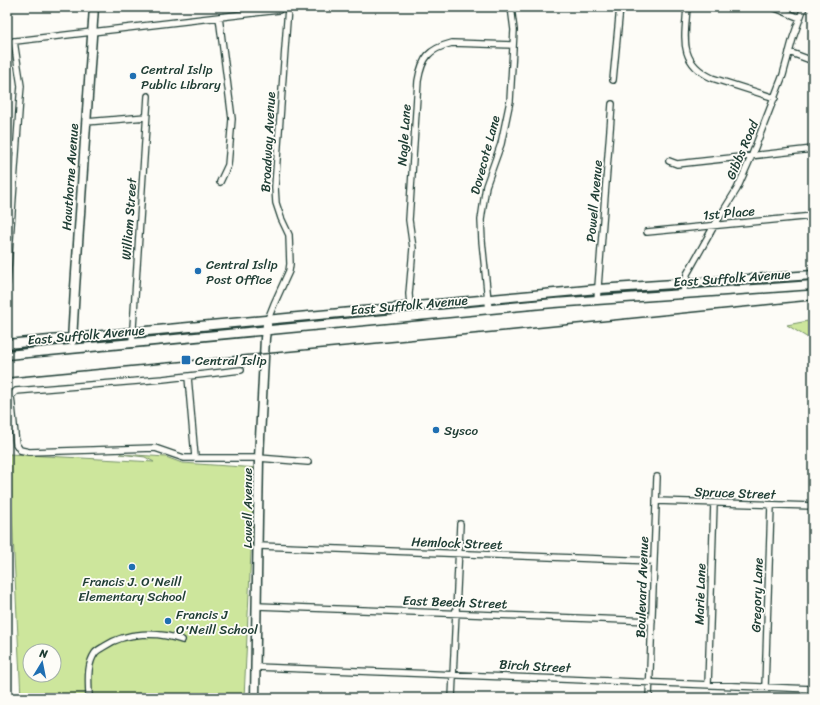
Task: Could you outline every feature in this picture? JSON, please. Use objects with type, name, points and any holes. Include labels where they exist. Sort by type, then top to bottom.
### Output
[{"type":"main road","name":"Hawthorne Avenue","points":[[72,348],[94,7]]},
{"type":"main road","name":"East Suffolk Avenue","points":[[7,344],[598,288],[813,275]]},
{"type":"main road","name":"East Suffolk Avenue","points":[[7,355],[597,300],[813,285]]},
{"type":"main road","name":"Lowell Avenue","points":[[255,698],[259,546],[259,458],[266,330],[268,319]]},
{"type":"street","name":"Broadway Avenue","points":[[268,319],[289,271],[290,264],[289,235],[276,203],[275,187],[288,7]]},
{"type":"street","name":"Dovecote Lane","points":[[489,310],[481,220],[483,201],[490,172],[501,144],[510,101],[514,30],[511,7]]},
{"type":"street","points":[[614,80],[620,7]]},
{"type":"street","points":[[687,7],[685,41],[686,52],[691,62],[702,73],[712,78],[775,98]]},
{"type":"street","points":[[773,7],[800,18]]},
{"type":"street","name":"Gibbs Road","points":[[683,294],[684,283],[692,264],[737,189],[752,155],[775,98],[804,7]]},
{"type":"street","points":[[7,42],[279,10]]},
{"type":"street","points":[[220,17],[232,119],[228,165],[220,182]]},
{"type":"street","points":[[7,283],[20,97],[14,41]]},
{"type":"street","name":"Nagle Lane","points":[[410,306],[409,294],[413,248],[409,220],[418,81],[424,59],[442,45],[452,43],[513,45]]},
{"type":"street","points":[[789,52],[813,61]]},
{"type":"street","name":"William Street","points":[[132,343],[148,96]]},
{"type":"street","name":"Powell Avenue","points":[[597,300],[612,104]]},
{"type":"street","points":[[86,122],[146,117]]},
{"type":"street","points":[[669,161],[677,164],[813,149]]},
{"type":"street","name":"1st Place","points":[[646,232],[813,216]]},
{"type":"street","points":[[241,370],[16,391],[11,396],[16,444],[20,450],[29,452],[155,448],[184,458],[259,458],[308,462]]},
{"type":"street","points":[[188,376],[195,457]]},
{"type":"street","name":"Boulevard Avenue","points":[[649,698],[656,477]]},
{"type":"street","name":"Spruce Street","points":[[656,501],[813,506]]},
{"type":"street","name":"Marie Lane","points":[[708,685],[714,503]]},
{"type":"street","name":"Gregory Lane","points":[[765,687],[771,505]]},
{"type":"street","points":[[452,698],[460,524]]},
{"type":"street","name":"Hemlock Street","points":[[259,546],[654,561]]},
{"type":"street","name":"East Beech Street","points":[[257,606],[652,621]]},
{"type":"street","points":[[89,698],[88,669],[96,652],[110,643],[129,635],[173,637],[182,640]]},
{"type":"street","name":"Birch Street","points":[[256,667],[813,689]]},
{"type":"green space","points":[[813,320],[813,341],[787,325]]},
{"type":"green space","name":"Francis J. O'Neill Elementary School","points":[[9,454],[154,462],[145,457],[120,454],[166,457],[182,463],[259,468],[253,510],[244,698],[21,698]]},
{"type":"railway","points":[[7,378],[813,300]]},
{"type":"place","name":"Central Islip Public Library","points":[[133,76]]},
{"type":"place","name":"Central Islip Post Office","points":[[198,271]]},
{"type":"place","name":"Central Islip","points":[[186,360]]},
{"type":"place","name":"Sysco","points":[[436,430]]},
{"type":"place","name":"Francis J. O'Neill Elementary School","points":[[132,567]]},
{"type":"place","name":"Francis J O'Neill School","points":[[168,621]]}]
